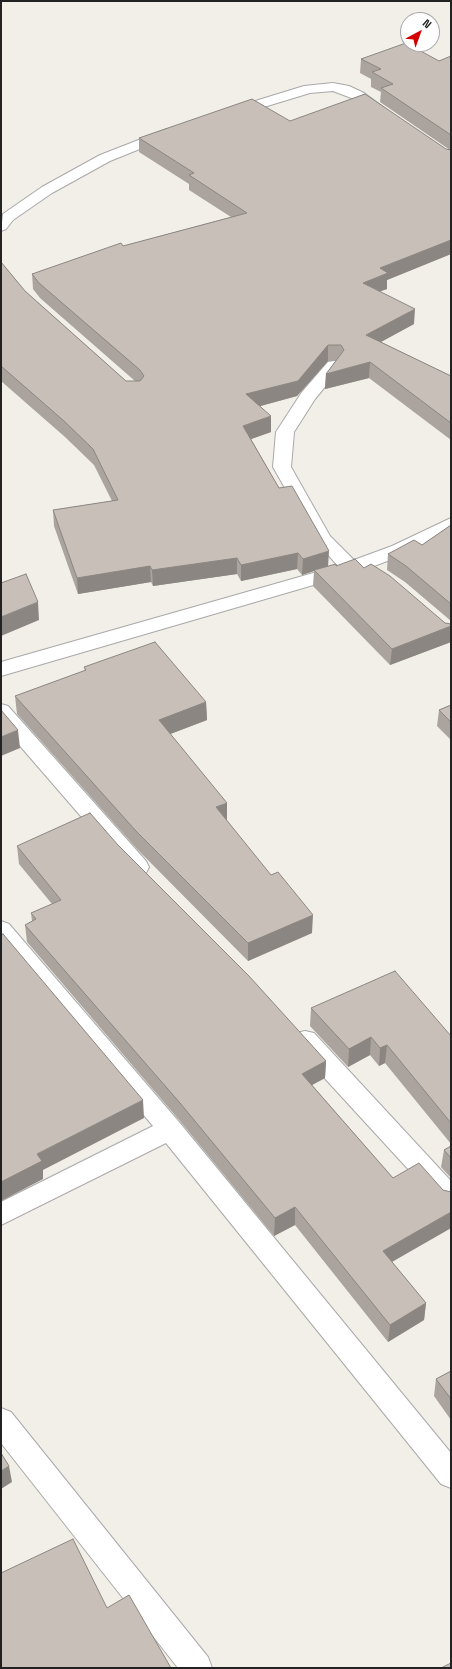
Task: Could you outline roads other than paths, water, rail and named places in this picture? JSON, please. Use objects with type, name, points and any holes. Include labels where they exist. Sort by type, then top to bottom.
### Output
[{"type":"street","points":[[218,117],[309,89],[333,87],[344,89],[359,96],[394,120]]},
{"type":"street","points":[[1,226],[8,217],[47,190],[105,158],[153,138],[182,128]]},
{"type":"street","points":[[334,366],[308,396],[285,432],[282,467],[323,539],[356,566],[379,576]]},
{"type":"street","points":[[1,669],[356,566],[399,550],[451,524]]},
{"type":"street","points":[[1,711],[128,856],[155,883]]},
{"type":"street","points":[[1,930],[170,1129],[451,1475]]},
{"type":"street","points":[[290,1022],[451,1198]]},
{"type":"street","points":[[1,1214],[170,1129]]},
{"type":"street","points":[[1,1421],[197,1668]]}]
